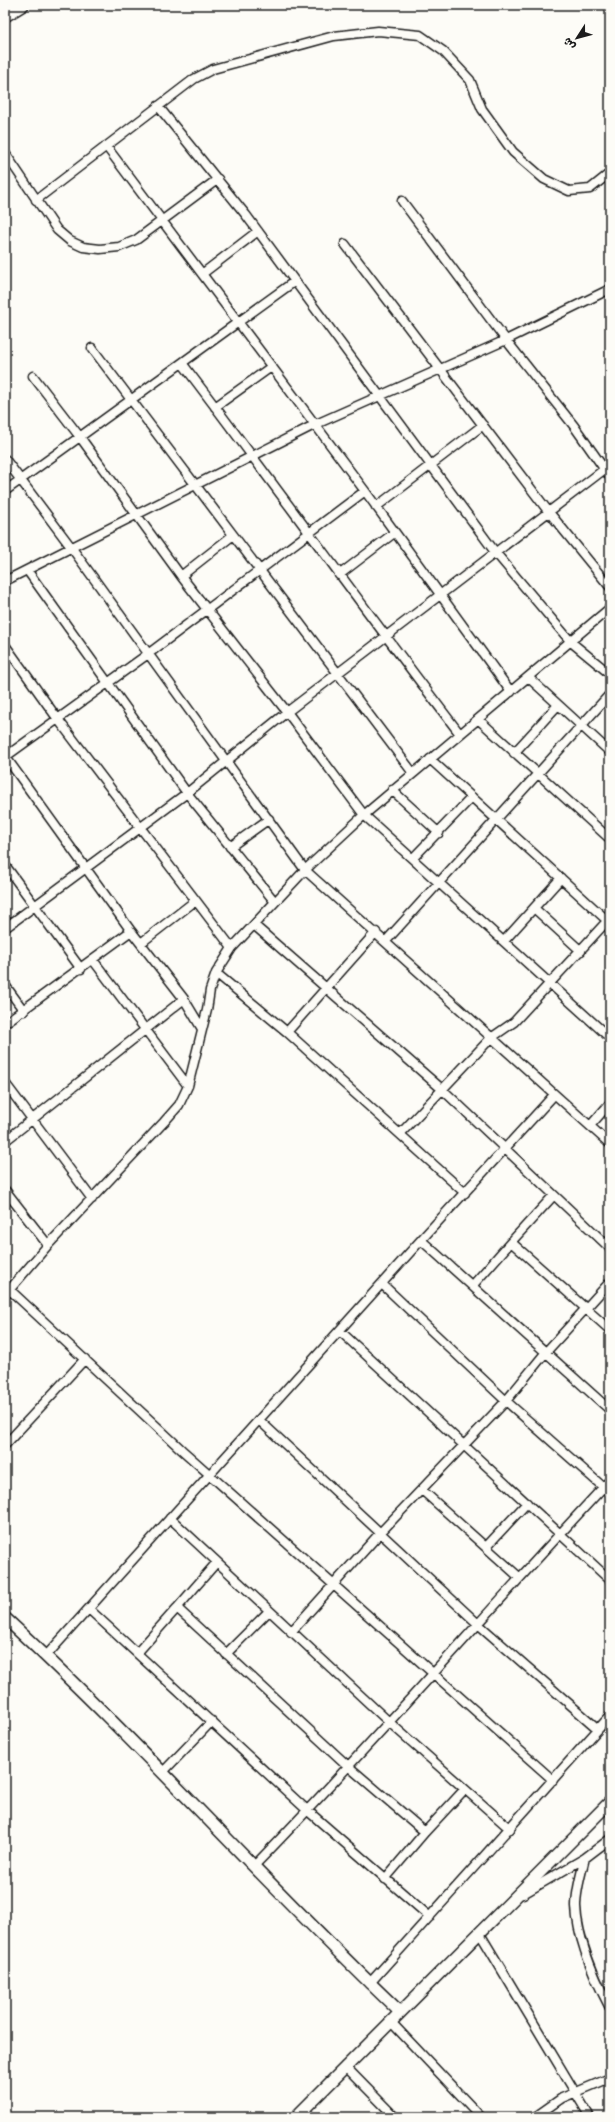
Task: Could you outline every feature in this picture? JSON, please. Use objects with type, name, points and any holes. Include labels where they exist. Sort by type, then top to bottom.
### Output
[{"type":"main road","points":[[5,16],[23,5]]},
{"type":"main road","points":[[5,1618],[46,1656],[162,1772],[369,1984],[400,2012]]},
{"type":"main road","points":[[303,2114],[345,2066],[391,2022],[610,1802]]},
{"type":"street","points":[[36,200],[194,79],[213,69],[334,36],[378,31],[420,35],[443,51],[470,80],[482,109],[509,146],[544,180],[569,191],[590,189],[610,173]]},
{"type":"street","points":[[158,106],[218,179],[258,231],[378,396],[495,552],[571,642],[610,674]]},
{"type":"street","points":[[106,146],[161,222],[202,274],[365,492],[511,692]]},
{"type":"street","points":[[5,153],[57,230],[70,241],[82,247],[100,249],[119,247],[136,240],[218,179]]},
{"type":"street","points":[[402,201],[506,340],[607,467],[610,477]]},
{"type":"street","points":[[202,274],[258,231]]},
{"type":"street","points":[[345,244],[548,510],[610,587]]},
{"type":"street","points":[[5,491],[295,281]]},
{"type":"street","points":[[5,580],[314,425],[439,368],[506,340],[610,289]]},
{"type":"street","points":[[92,348],[258,571],[413,773]]},
{"type":"street","points":[[182,363],[253,456],[385,637],[460,734]]},
{"type":"street","points":[[216,407],[271,367]]},
{"type":"street","points":[[34,376],[181,576],[287,712],[364,815],[414,858],[610,1038]]},
{"type":"street","points":[[376,507],[431,467],[483,425]]},
{"type":"street","points":[[5,459],[71,547],[305,870],[376,932],[491,1038],[610,1144]]},
{"type":"street","points":[[5,928],[86,870],[187,793],[287,712],[440,596],[548,510],[607,467]]},
{"type":"street","points":[[202,1029],[184,999],[86,870],[5,756],[148,654],[308,532],[365,492]]},
{"type":"street","points":[[339,575],[394,533]]},
{"type":"street","points":[[181,576],[232,536]]},
{"type":"street","points":[[27,570],[187,793],[275,902]]},
{"type":"street","points":[[553,1780],[211,1475],[84,1359],[7,1292],[48,1245],[164,1122],[178,1105],[188,1086],[207,1002],[216,973],[232,948],[305,870],[364,815],[392,790],[529,678],[610,608]]},
{"type":"street","points":[[5,645],[57,718],[232,948]]},
{"type":"street","points":[[529,678],[610,752]]},
{"type":"street","points":[[386,941],[441,883],[610,694]]},
{"type":"street","points":[[514,753],[558,705]]},
{"type":"street","points":[[478,719],[610,839]]},
{"type":"street","points":[[400,1134],[491,1038],[508,1028],[609,920],[430,759]]},
{"type":"street","points":[[392,790],[439,833]]},
{"type":"street","points":[[414,858],[472,797]]},
{"type":"street","points":[[230,847],[269,819]]},
{"type":"street","points":[[5,865],[81,968]]},
{"type":"street","points":[[504,941],[561,878]]},
{"type":"street","points":[[141,943],[195,901]]},
{"type":"street","points":[[534,908],[581,951]]},
{"type":"street","points":[[254,925],[326,986],[443,1090],[610,1248]]},
{"type":"street","points":[[5,1024],[131,931]]},
{"type":"street","points":[[287,1032],[326,986],[376,932]]},
{"type":"street","points":[[93,960],[188,1086]]},
{"type":"street","points":[[216,973],[287,1032],[465,1193]]},
{"type":"street","points":[[5,985],[24,1010]]},
{"type":"street","points":[[5,1141],[184,999]]},
{"type":"street","points":[[5,1083],[92,1199]]},
{"type":"street","points":[[46,1656],[90,1610],[170,1518],[211,1475],[421,1240],[506,1150],[554,1095]]},
{"type":"street","points":[[590,1126],[610,1103]]},
{"type":"street","points":[[472,1286],[554,1195]]},
{"type":"street","points":[[7,1196],[48,1245]]},
{"type":"street","points":[[421,1240],[610,1410]]},
{"type":"street","points":[[511,1242],[610,1330]]},
{"type":"street","points":[[291,1632],[380,1533],[506,1401],[546,1352],[610,1282]]},
{"type":"street","points":[[382,1284],[506,1401],[610,1493]]},
{"type":"street","points":[[340,1331],[610,1580]]},
{"type":"street","points":[[5,1445],[84,1359]]},
{"type":"street","points":[[259,1420],[477,1623],[598,1729]]},
{"type":"street","points":[[254,1866],[308,1811],[477,1623],[610,1480]]},
{"type":"street","points":[[422,1490],[519,1577]]},
{"type":"street","points":[[486,1547],[527,1503]]},
{"type":"street","points":[[170,1518],[389,1722],[464,1790],[510,1829]]},
{"type":"street","points":[[137,1653],[217,1562]]},
{"type":"street","points":[[177,1608],[348,1766],[426,1832]]},
{"type":"street","points":[[90,1610],[308,1811],[430,1917]]},
{"type":"street","points":[[226,1654],[269,1611]]},
{"type":"street","points":[[369,1984],[510,1829],[610,1716]]},
{"type":"street","points":[[162,1772],[212,1721]]},
{"type":"street","points":[[385,1879],[464,1790]]},
{"type":"street","points":[[512,1900],[585,1858],[610,1839]]},
{"type":"street","points":[[585,1858],[578,1883],[576,1907],[578,1920],[585,1947],[607,1994],[610,2008]]},
{"type":"street","points":[[479,1932],[576,2091],[590,2117]]},
{"type":"street","points":[[391,2022],[481,2117]]},
{"type":"street","points":[[345,2066],[395,2117]]},
{"type":"street","points":[[535,2117],[576,2091],[610,2078]]}]
